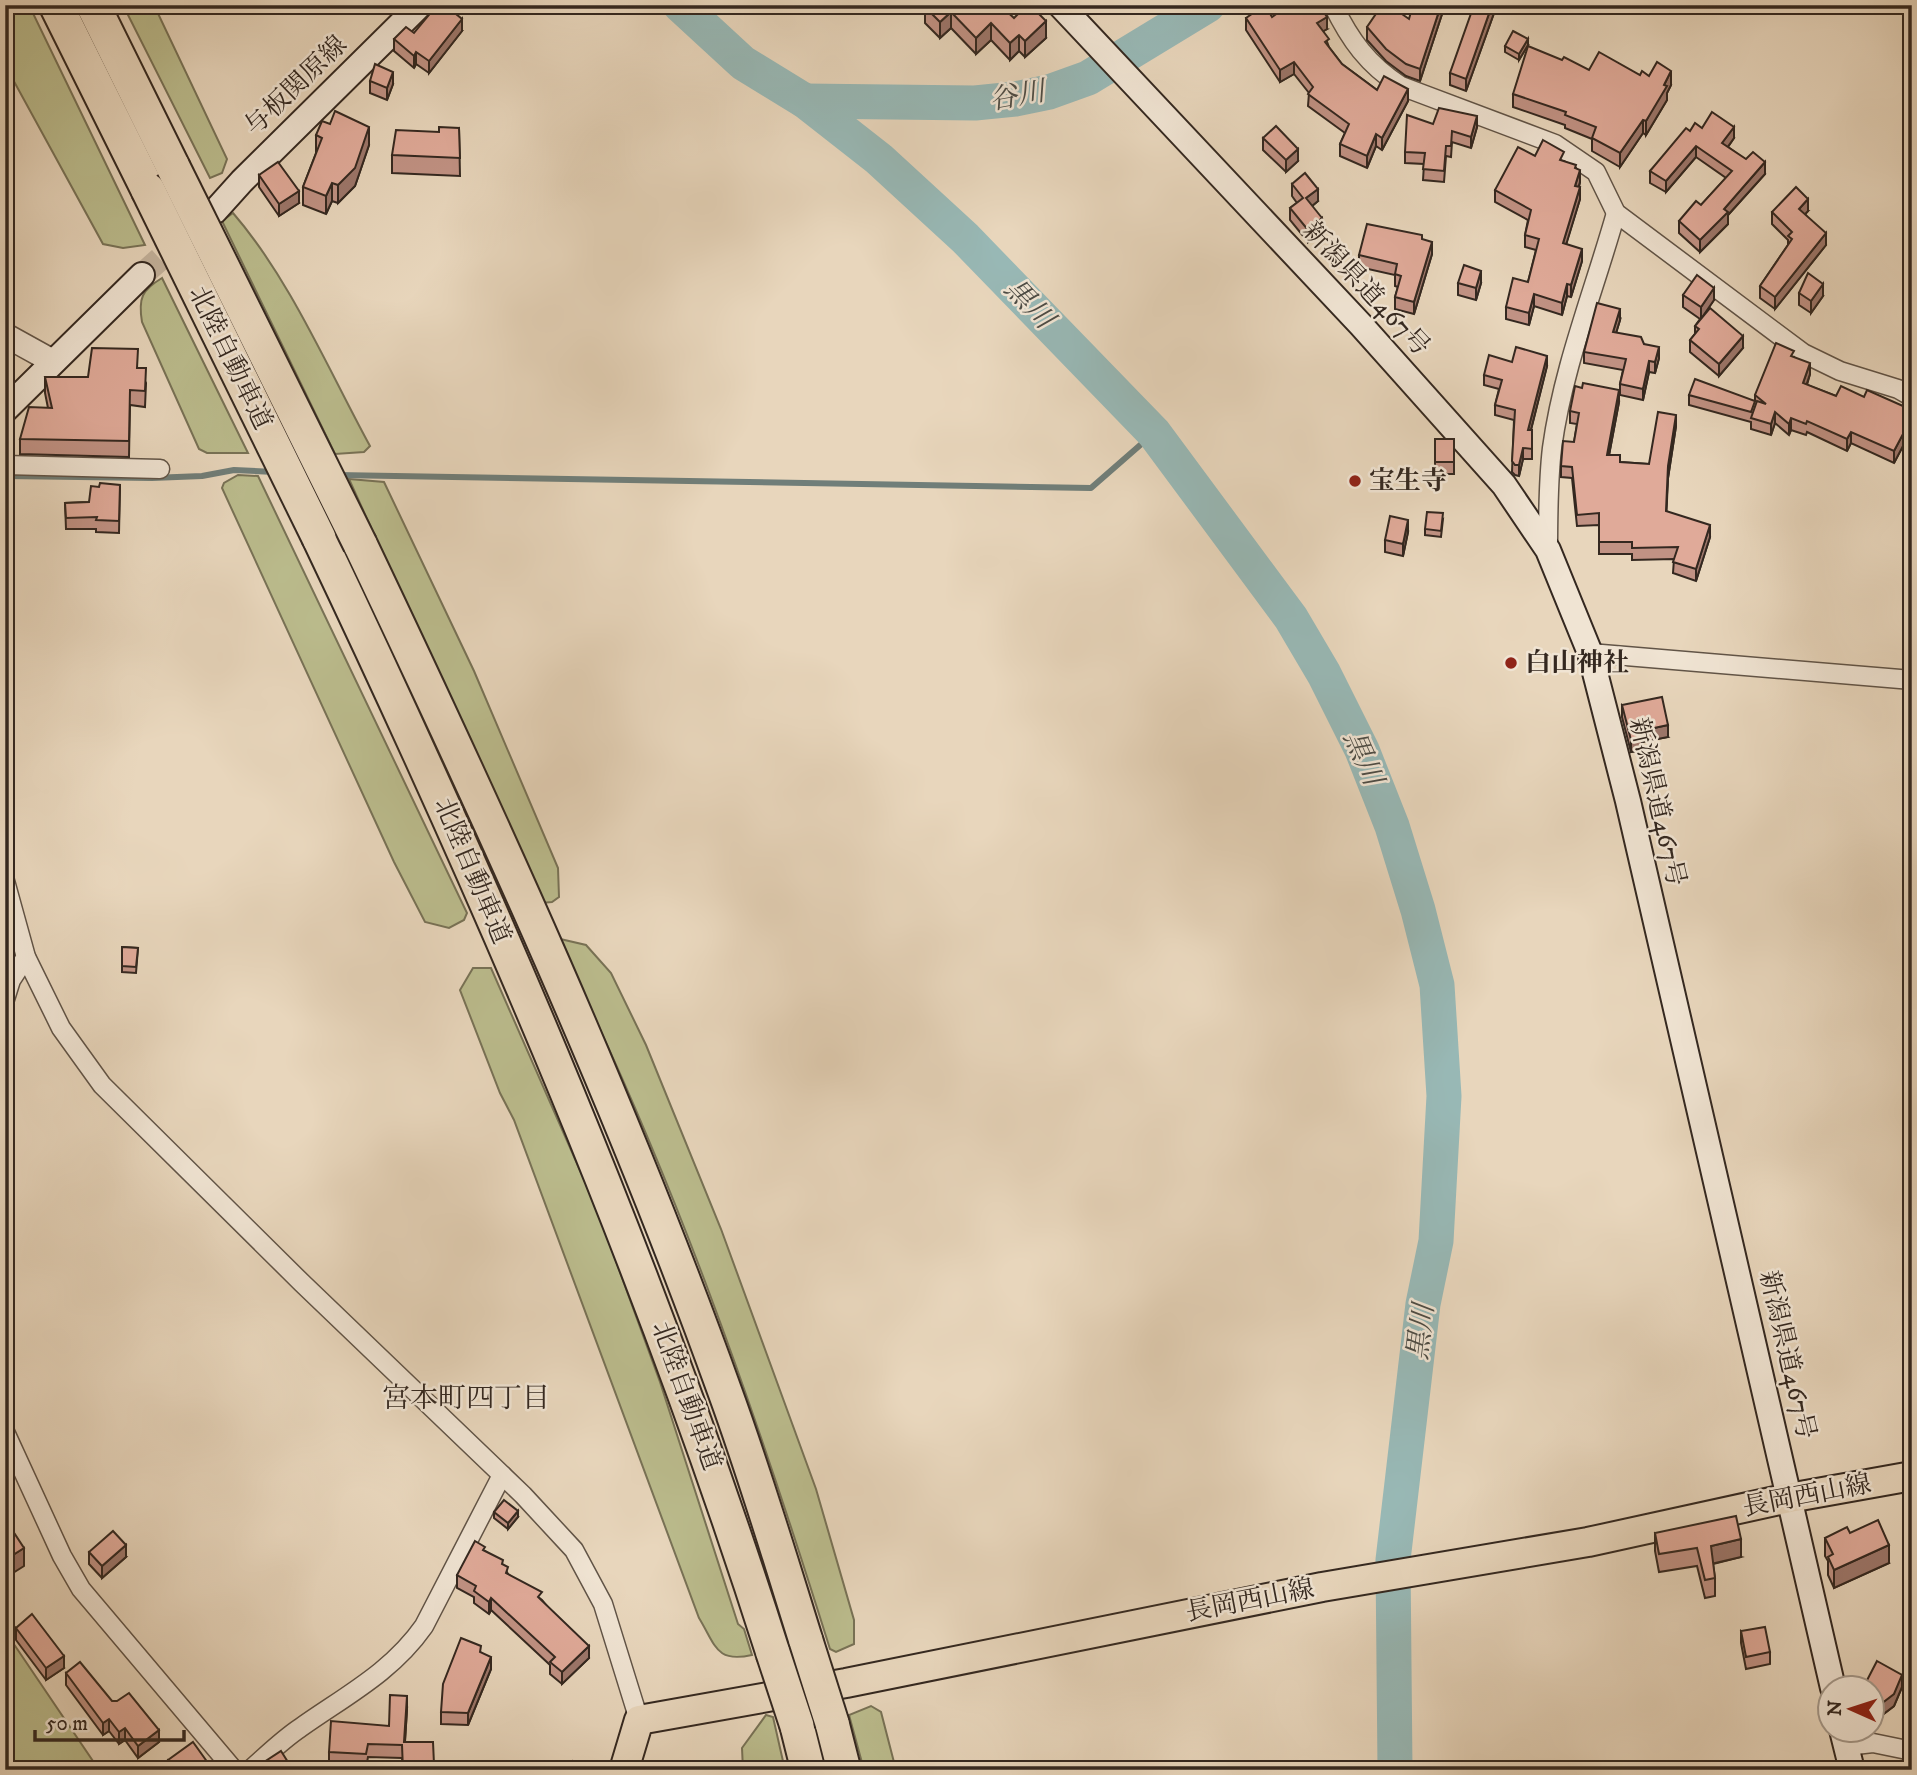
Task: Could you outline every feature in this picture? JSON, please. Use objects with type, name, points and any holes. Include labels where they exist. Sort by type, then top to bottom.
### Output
[{"type":"highway","name":"北陸自動車道","points":[[56,5],[319,538],[436,787],[512,963],[648,1291],[734,1529],[797,1726],[808,1770]]},
{"type":"highway","name":"北陸自動車道","points":[[93,5],[440,710],[593,1056],[726,1392],[832,1723],[844,1770]]},
{"type":"main road","name":"与板関原線","points":[[215,211],[242,181],[421,5]]},
{"type":"main road","name":"新潟県道467号","points":[[1060,5],[1504,485],[1548,550],[1590,653],[1628,801],[1830,1674]]},
{"type":"main road","points":[[5,410],[142,275]]},
{"type":"main road","name":"長岡西山線","points":[[639,1720],[846,1683],[1322,1587],[1588,1542],[1789,1498],[1912,1476]]},
{"type":"main road","points":[[624,1770],[639,1720]]},
{"type":"street","points":[[1333,5],[1359,51],[1382,73],[1401,86],[1555,144],[1595,172],[1616,213],[1803,353],[1840,371],[1898,389],[1912,397]]},
{"type":"street","points":[[1548,550],[1548,482],[1552,445],[1569,364],[1616,213]]},
{"type":"street","points":[[5,335],[52,361]]},
{"type":"street","points":[[5,465],[160,469]]},
{"type":"street","points":[[1590,653],[1882,680],[1912,680]]},
{"type":"street","points":[[5,881],[10,926],[61,1028],[102,1085],[502,1475],[574,1550],[608,1617],[639,1720]]},
{"type":"street","points":[[5,999],[11,979],[26,957]]},
{"type":"street","points":[[5,1432],[62,1556],[81,1589],[233,1770]]},
{"type":"street","points":[[250,1770],[298,1729],[372,1681],[408,1649],[424,1626],[502,1475]]},
{"type":"street","points":[[1847,1748],[1873,1743],[1912,1751]]},
{"type":"green space","points":[[5,5],[29,5],[145,245],[123,248],[103,244],[5,65]]},
{"type":"green space","points":[[123,5],[154,5],[227,159],[222,173],[210,178]]},
{"type":"green space","points":[[233,213],[273,266],[307,325],[370,446],[364,452],[335,454],[222,221]]},
{"type":"green space","points":[[162,278],[248,453],[207,453],[199,449],[142,322],[143,296]]},
{"type":"green space","points":[[238,475],[258,476],[467,913],[464,920],[449,928],[425,922],[394,862],[222,488],[224,483]]},
{"type":"green space","points":[[349,479],[384,482],[474,671],[558,868],[559,897],[552,902],[541,903]]},
{"type":"green space","points":[[556,938],[586,945],[611,973],[646,1045],[721,1229],[816,1489],[854,1620],[854,1644],[836,1652],[830,1649],[740,1377],[673,1199],[597,1024]]},
{"type":"green space","points":[[473,968],[491,968],[597,1209],[660,1382],[738,1624],[744,1629],[752,1655],[731,1657],[718,1650],[699,1618],[514,1120],[500,1093],[460,990]]},
{"type":"green space","points":[[5,1631],[93,1761],[106,1770],[5,1770]]},
{"type":"green space","points":[[871,1706],[881,1712],[896,1770],[864,1770],[849,1715]]},
{"type":"green space","points":[[766,1715],[773,1717],[785,1770],[743,1770],[742,1748]]},
{"type":"building","points":[[437,5],[445,5],[462,19],[429,61],[416,52],[414,56],[394,39],[406,27],[414,33]]},
{"type":"building","points":[[926,5],[1000,5],[1014,18],[1030,5],[1046,21],[1025,41],[1019,35],[1010,43],[991,23],[976,38],[951,12],[940,22]]},
{"type":"building","points":[[1265,5],[1272,17],[1289,5],[1319,5],[1327,17],[1317,23],[1329,39],[1325,42],[1342,64],[1377,90],[1384,76],[1408,89],[1382,138],[1376,134],[1367,156],[1340,144],[1349,124],[1308,94],[1313,87],[1294,62],[1280,70],[1246,18]]},
{"type":"building","points":[[1382,5],[1389,5],[1409,19],[1413,5],[1441,5],[1420,69],[1406,64],[1386,49],[1367,27]]},
{"type":"building","points":[[1474,5],[1492,5],[1466,79],[1450,73]]},
{"type":"building","points":[[1513,31],[1528,39],[1519,54],[1505,46]]},
{"type":"building","points":[[1528,46],[1562,60],[1564,57],[1589,70],[1599,52],[1640,75],[1642,71],[1649,76],[1657,62],[1671,71],[1664,85],[1667,86],[1646,121],[1643,120],[1620,153],[1592,138],[1596,127],[1565,115],[1566,112],[1513,94]]},
{"type":"building","points":[[375,64],[393,72],[387,88],[370,81]]},
{"type":"building","points":[[1439,108],[1477,116],[1471,137],[1452,131],[1451,146],[1446,146],[1444,171],[1423,169],[1425,153],[1405,152],[1407,115],[1433,124]]},
{"type":"building","points":[[335,111],[369,127],[355,168],[338,185],[332,183],[326,196],[303,187],[322,138],[316,135],[322,121],[330,124]]},
{"type":"building","points":[[1712,112],[1734,127],[1722,143],[1746,159],[1753,152],[1765,162],[1724,209],[1728,212],[1700,240],[1679,221],[1696,201],[1701,205],[1732,171],[1696,146],[1666,181],[1650,171],[1686,128],[1690,131],[1695,123],[1702,128]]},
{"type":"building","points":[[1276,126],[1298,149],[1286,160],[1263,138]]},
{"type":"building","points":[[439,127],[459,128],[460,158],[392,155],[396,130],[439,132]]},
{"type":"building","points":[[1543,140],[1564,152],[1560,160],[1576,165],[1575,168],[1580,170],[1575,186],[1580,187],[1563,243],[1582,249],[1571,285],[1567,284],[1562,303],[1534,294],[1529,313],[1506,307],[1513,278],[1528,282],[1539,239],[1525,235],[1531,210],[1495,190],[1518,147],[1535,156]]},
{"type":"building","points":[[278,162],[299,191],[279,204],[259,175]]},
{"type":"building","points":[[1305,173],[1318,189],[1306,198],[1322,218],[1308,230],[1290,208],[1303,198],[1292,184]]},
{"type":"building","points":[[1796,187],[1808,199],[1799,209],[1826,233],[1775,297],[1760,286],[1792,239],[1788,236],[1792,232],[1772,212]]},
{"type":"building","points":[[1367,224],[1422,235],[1422,239],[1432,242],[1414,302],[1395,297],[1401,276],[1395,274],[1397,264],[1359,255]]},
{"type":"building","points":[[1464,265],[1481,271],[1476,288],[1458,283]]},
{"type":"building","points":[[1808,273],[1823,284],[1811,301],[1799,293]]},
{"type":"building","points":[[1697,275],[1714,288],[1701,307],[1683,295]]},
{"type":"building","points":[[1597,303],[1620,309],[1613,332],[1641,337],[1644,344],[1659,347],[1655,362],[1649,361],[1643,389],[1620,384],[1626,359],[1584,352]]},
{"type":"building","points":[[1710,308],[1743,336],[1719,364],[1690,340],[1699,329],[1695,326]]},
{"type":"building","points":[[1776,343],[1794,351],[1791,356],[1810,363],[1803,383],[1836,396],[1841,386],[1864,397],[1867,390],[1912,410],[1912,417],[1894,451],[1851,432],[1847,439],[1807,421],[1806,424],[1791,418],[1789,424],[1775,412],[1771,424],[1751,418],[1757,401],[1766,404],[1755,395]]},
{"type":"building","points":[[1516,347],[1547,356],[1528,430],[1532,430],[1532,449],[1523,448],[1519,465],[1512,461],[1515,410],[1495,405],[1502,380],[1484,375],[1489,355],[1512,362]]},
{"type":"building","points":[[92,348],[138,349],[137,368],[146,368],[145,391],[130,390],[129,441],[20,439],[29,407],[52,408],[45,377],[88,377]]},
{"type":"building","points":[[1695,379],[1755,401],[1751,412],[1689,395]]},
{"type":"building","points":[[1583,383],[1619,390],[1607,455],[1620,455],[1620,462],[1649,464],[1658,412],[1676,415],[1668,466],[1666,511],[1710,525],[1696,569],[1673,562],[1678,547],[1632,548],[1632,542],[1599,542],[1599,513],[1577,515],[1572,467],[1561,466],[1563,441],[1574,442],[1579,413],[1570,411],[1575,386],[1582,388]]},
{"type":"building","points":[[1435,439],[1454,439],[1454,462],[1435,462]]},
{"type":"building","points":[[100,483],[120,485],[119,521],[96,520],[97,517],[66,518],[65,503],[89,502],[91,486],[99,487]]},
{"type":"building","points":[[1427,512],[1443,513],[1441,531],[1425,529]]},
{"type":"building","points":[[1390,516],[1408,520],[1403,544],[1385,540]]},
{"type":"building","points":[[1662,697],[1668,725],[1640,731],[1642,737],[1631,740],[1622,705]]},
{"type":"building","points":[[122,947],[138,948],[136,967],[122,966]]},
{"type":"building","points":[[504,1500],[518,1511],[508,1523],[494,1512]]},
{"type":"building","points":[[1736,1516],[1741,1539],[1711,1546],[1715,1578],[1705,1580],[1697,1548],[1659,1554],[1655,1533]]},
{"type":"building","points":[[5,1519],[24,1548],[5,1560]]},
{"type":"building","points":[[1878,1520],[1889,1545],[1834,1570],[1828,1557],[1833,1554],[1825,1538],[1847,1527],[1850,1533]]},
{"type":"building","points":[[113,1531],[126,1545],[102,1566],[89,1552]]},
{"type":"building","points":[[475,1541],[485,1547],[483,1550],[503,1560],[502,1564],[508,1567],[506,1573],[542,1592],[538,1597],[589,1646],[562,1672],[550,1662],[555,1657],[491,1598],[489,1602],[474,1591],[476,1586],[457,1575]]},
{"type":"building","points":[[32,1614],[64,1656],[46,1668],[16,1628]]},
{"type":"building","points":[[1765,1627],[1770,1652],[1746,1657],[1741,1631]]},
{"type":"building","points":[[461,1638],[481,1646],[480,1652],[491,1657],[468,1713],[441,1712],[443,1684]]},
{"type":"building","points":[[1877,1661],[1902,1675],[1894,1694],[1885,1701],[1885,1674],[1870,1674]]},
{"type":"building","points":[[80,1662],[112,1701],[117,1701],[129,1693],[159,1730],[138,1746],[125,1728],[119,1732],[109,1719],[103,1723],[66,1673]]},
{"type":"building","points":[[390,1695],[407,1696],[404,1742],[433,1742],[434,1764],[475,1761],[475,1770],[403,1770],[402,1745],[368,1744],[366,1754],[329,1752],[331,1721],[389,1726]]},
{"type":"building","points":[[193,1742],[213,1770],[174,1770],[168,1760]]},
{"type":"building","points":[[281,1751],[293,1770],[261,1770],[258,1766]]},
{"type":"building","points":[[573,1761],[589,1765],[588,1770],[570,1770]]},
{"type":"waterway","name":"黒川","points":[[680,5],[743,63],[805,101],[879,159],[965,238],[1154,433],[1291,618],[1324,674],[1362,750],[1392,826],[1418,910],[1437,985],[1444,1096],[1436,1241],[1423,1304],[1393,1560],[1395,1770]]},
{"type":"waterway","name":"谷川","points":[[805,101],[975,103],[1049,92],[1088,78],[1208,5]]},
{"type":"waterway","points":[[337,475],[1091,488],[1154,433]]},
{"type":"waterway","points":[[5,476],[152,478],[202,476],[234,470],[274,472]]},
{"type":"tunnel","points":[[142,275],[186,236]]},
{"type":"place","name":"宝生寺","points":[[1355,481]]},
{"type":"place","name":"白山神社","points":[[1511,663]]},
{"type":"district","name":"宮本町四丁目","points":[[466,1398]]}]
